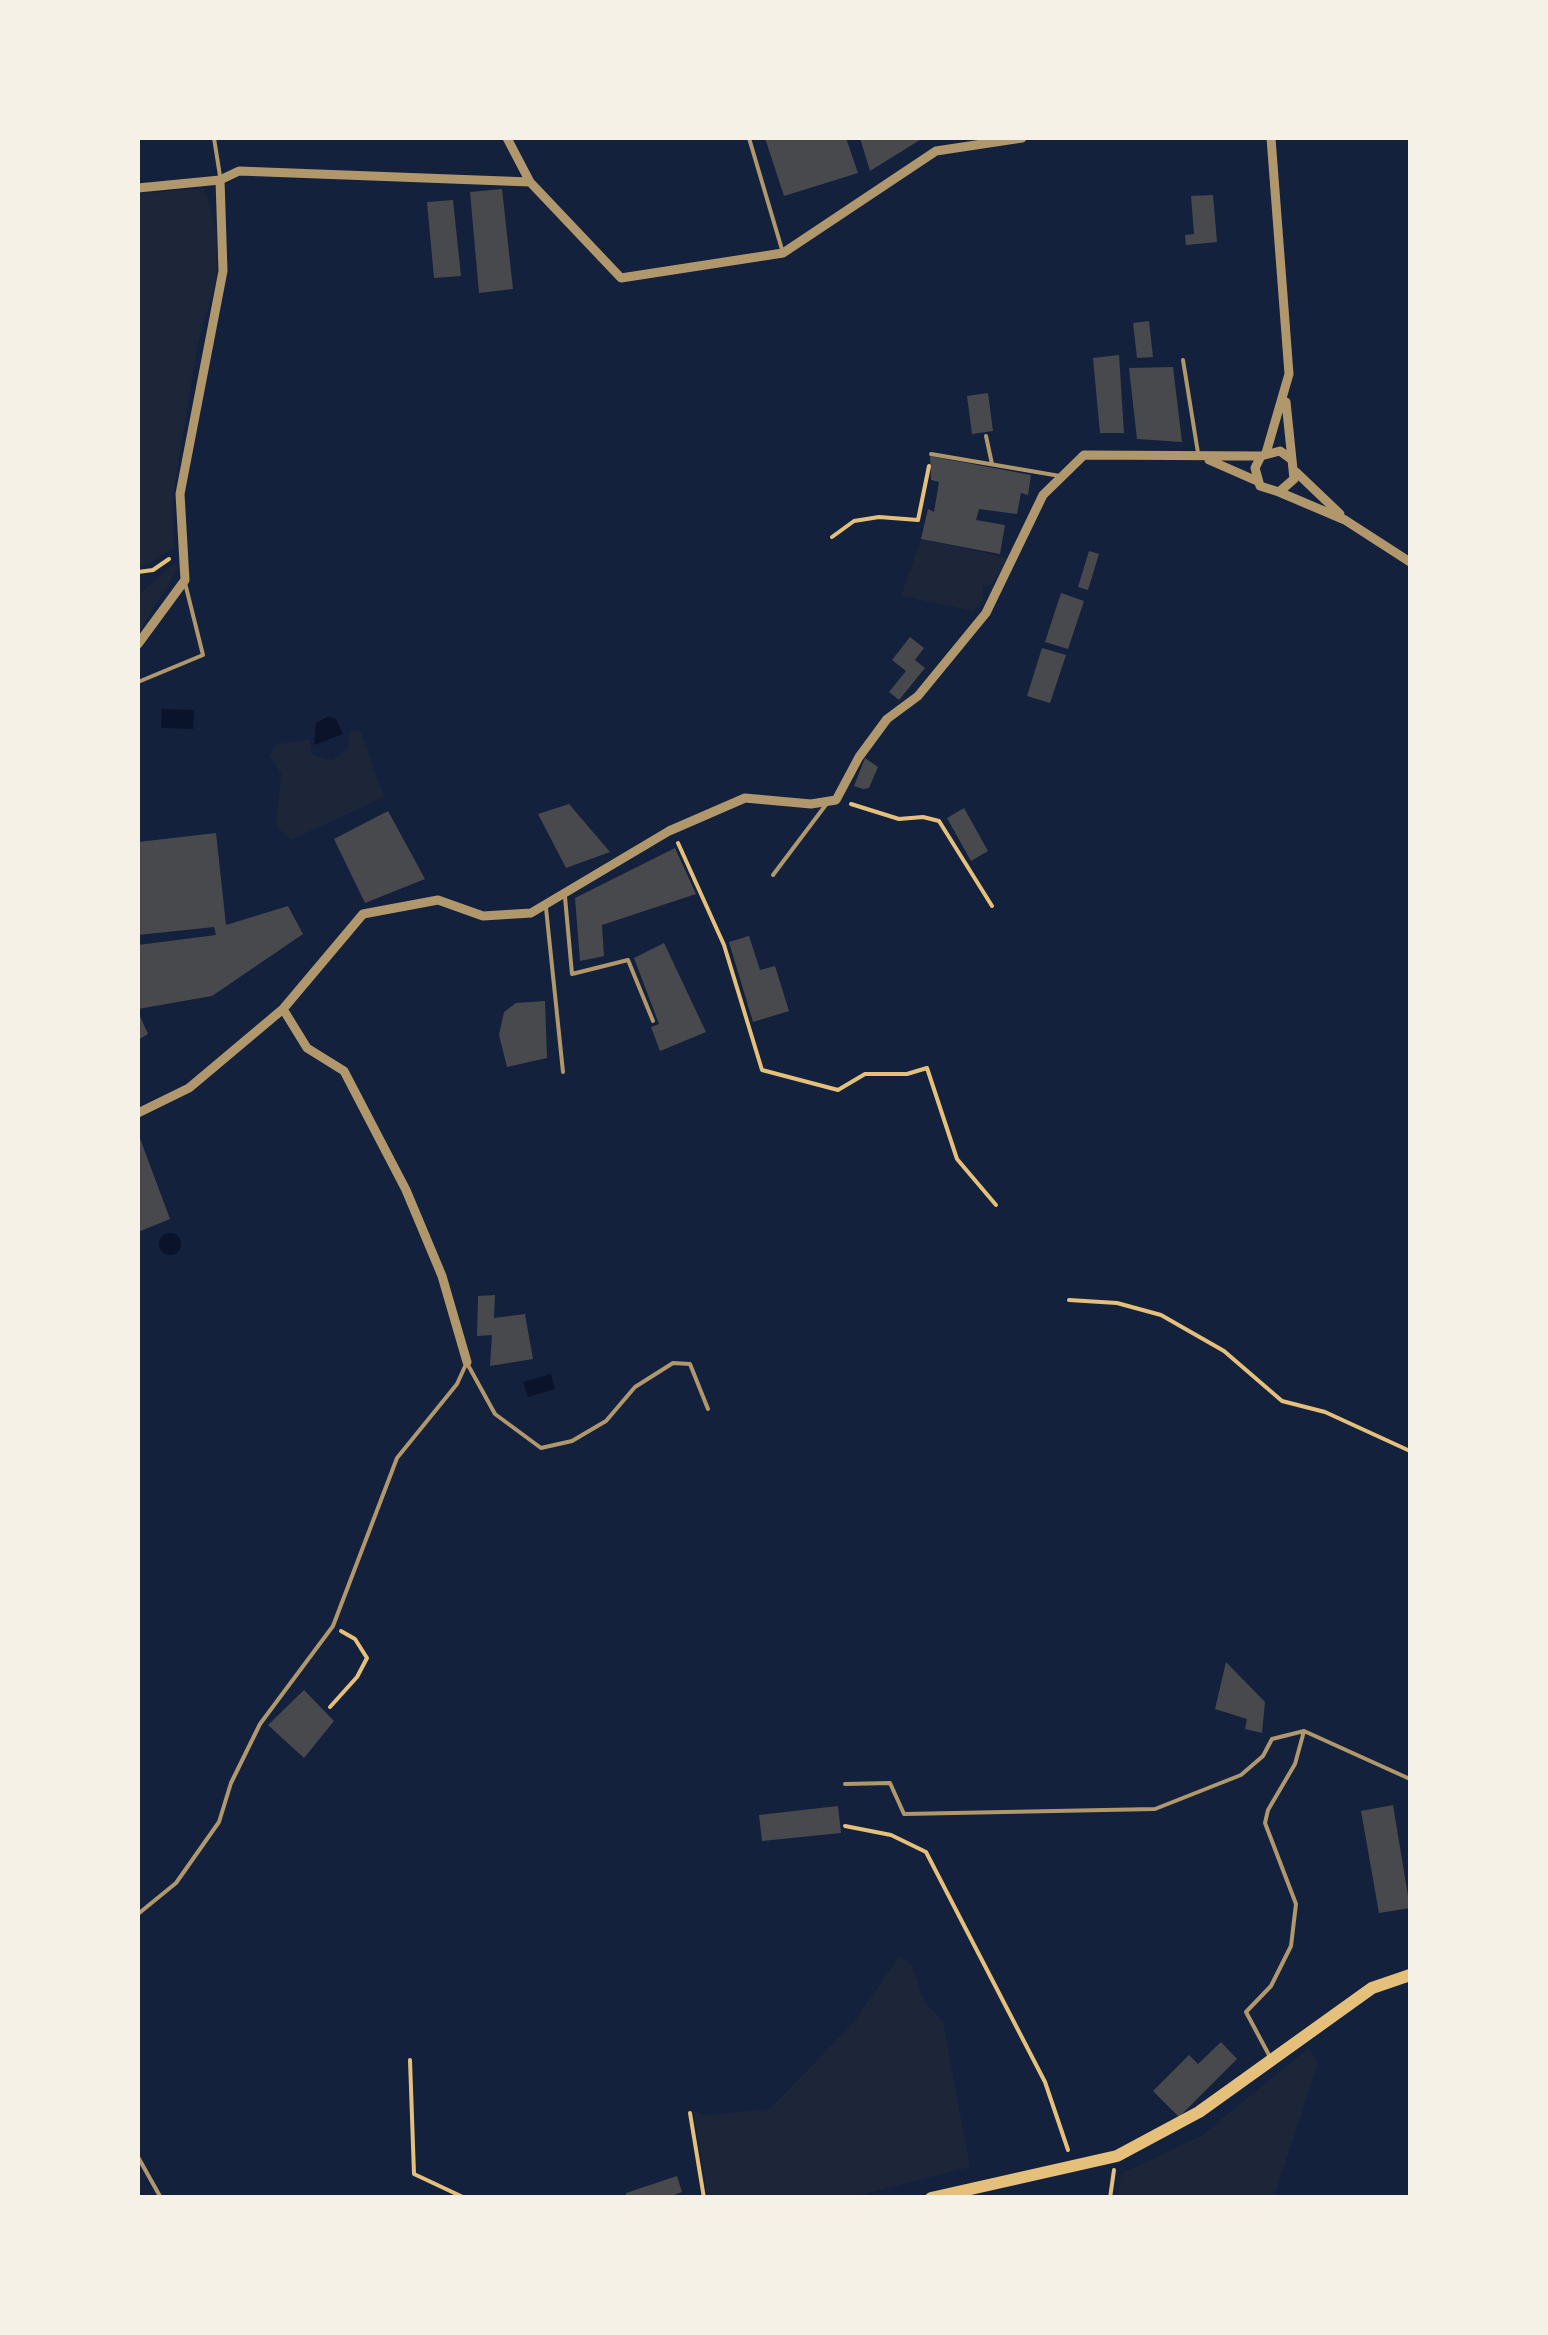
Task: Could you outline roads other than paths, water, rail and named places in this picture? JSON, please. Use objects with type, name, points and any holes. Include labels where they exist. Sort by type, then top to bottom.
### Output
[{"type":"main road","points":[[931,2198],[1116,2156],[1199,2112],[1372,1988],[1410,1975]]},
{"type":"street","points":[[507,138],[530,182],[621,278],[783,253],[936,151],[966,140],[1022,138]]},
{"type":"street","points":[[1257,480],[1255,468],[1264,455],[1286,395],[1289,374],[1271,138]]},
{"type":"street","points":[[138,188],[220,180],[239,171],[530,182]]},
{"type":"street","points":[[138,644],[185,580],[180,494],[222,272],[220,180]]},
{"type":"street","points":[[1286,395],[1291,459],[1296,472],[1345,520]]},
{"type":"street","points":[[138,1114],[189,1088],[283,1009],[363,914],[438,900],[483,916],[531,912],[669,831],[746,798],[811,804],[833,799],[887,719],[918,696],[986,613],[1043,495],[1084,456],[1154,453],[1202,458],[1280,451],[1291,459]]},
{"type":"street","points":[[1202,458],[1257,480],[1266,490],[1345,520],[1410,562]]},
{"type":"street","points":[[1279,492],[1291,485],[1296,472]]},
{"type":"street","points":[[283,1009],[306,1048],[344,1071],[413,1207],[442,1276],[467,1362]]},
{"type":"lane","points":[[214,138],[220,180]]},
{"type":"lane","points":[[749,138],[783,253]]},
{"type":"lane","points":[[1183,360],[1202,458]]},
{"type":"lane","points":[[986,436],[992,464]]},
{"type":"lane","points":[[931,454],[1062,476]]},
{"type":"lane","points":[[138,682],[203,655],[185,580]]},
{"type":"lane","points":[[773,875],[833,799]]},
{"type":"lane","points":[[565,892],[572,974],[628,960],[653,1020]]},
{"type":"lane","points":[[545,904],[563,1072]]},
{"type":"lane","points":[[467,1362],[495,1414],[541,1448],[572,1441],[606,1421],[635,1387],[673,1363],[690,1364],[708,1408]]},
{"type":"lane","points":[[138,1914],[176,1883],[219,1822],[231,1784],[260,1724],[333,1626],[397,1458],[457,1384],[467,1362]]},
{"type":"lane","points":[[845,1784],[890,1783],[904,1814],[1155,1809],[1241,1775],[1263,1756],[1272,1738],[1304,1731],[1410,1779]]},
{"type":"lane","points":[[1271,2060],[1246,2012],[1271,1986],[1291,1946],[1296,1904],[1265,1823],[1296,1764],[1304,1731]]},
{"type":"lane","points":[[138,2156],[161,2198]]}]
